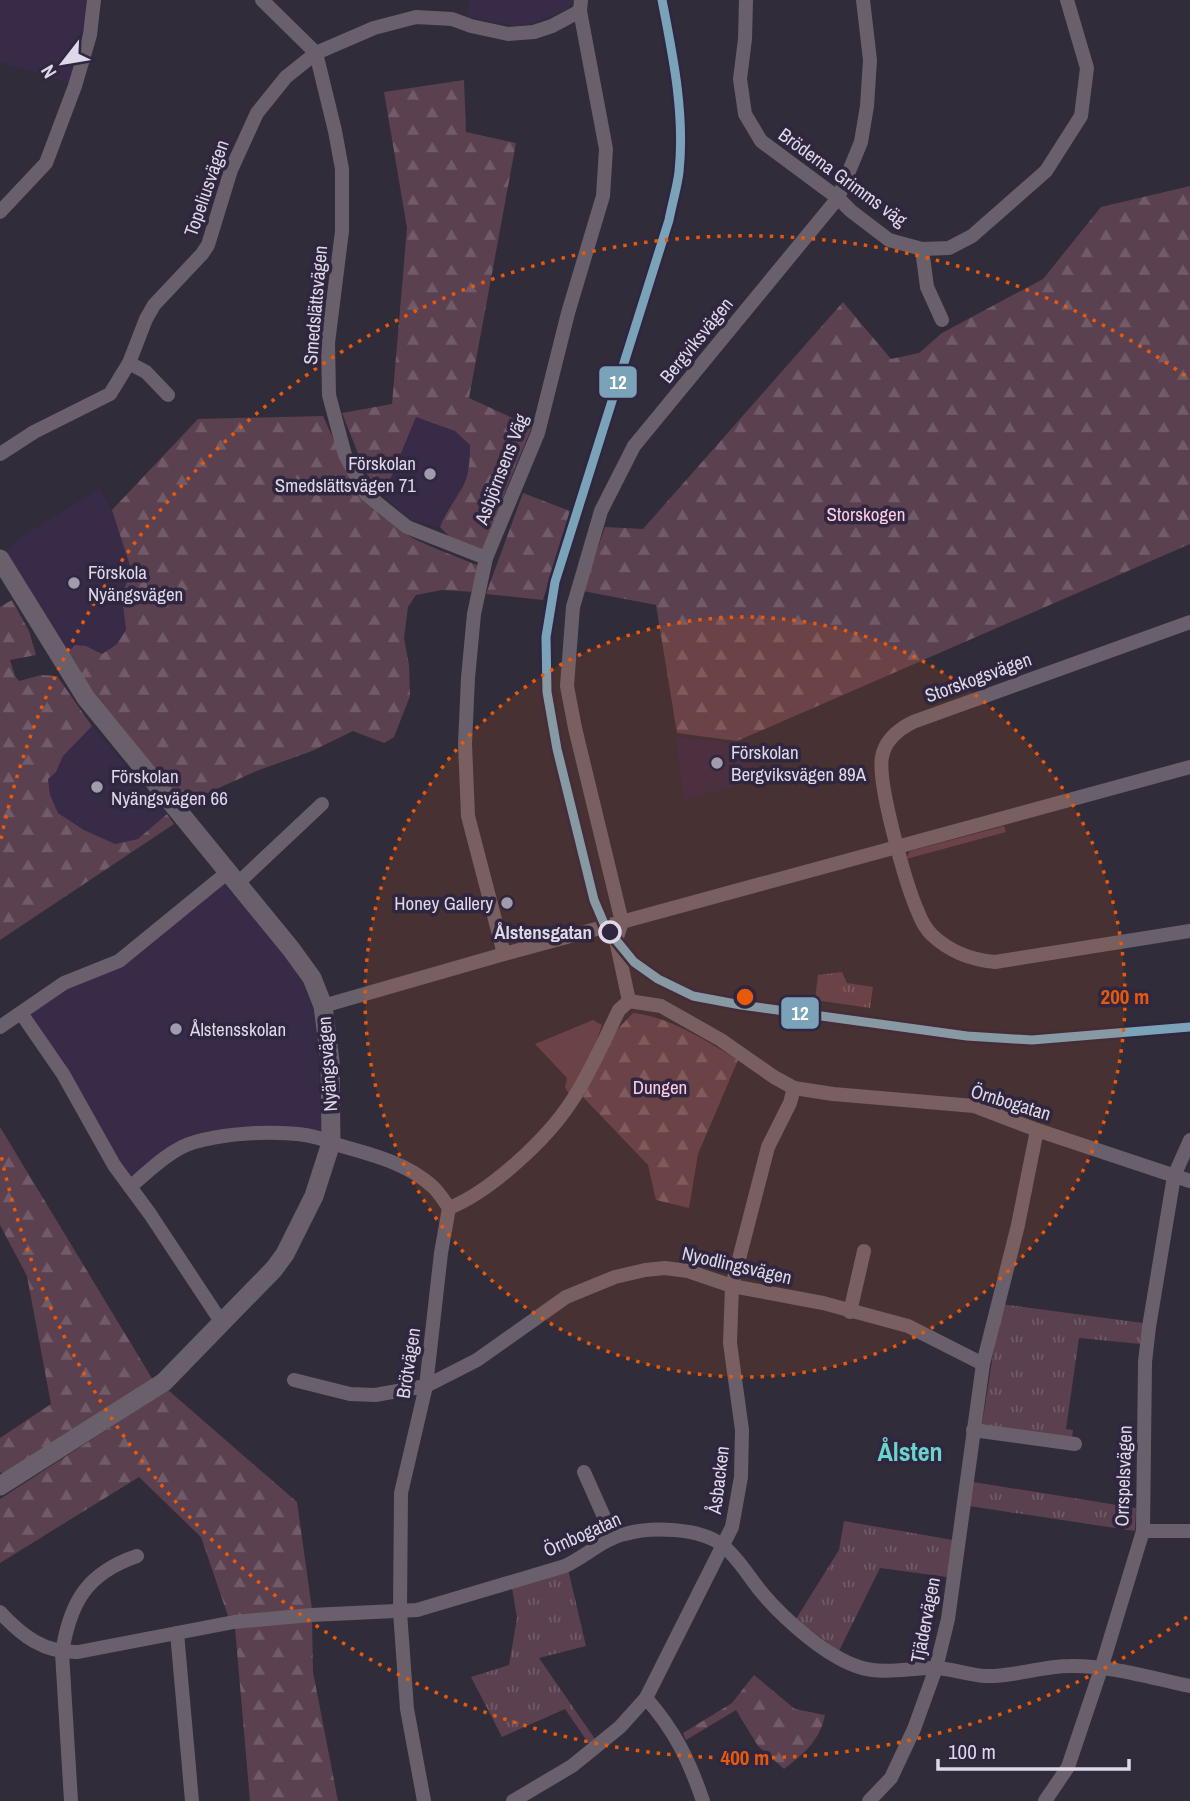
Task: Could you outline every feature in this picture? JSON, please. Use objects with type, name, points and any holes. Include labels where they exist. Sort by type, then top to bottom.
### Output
[{"type":"street","points":[[0,212],[46,163],[79,74],[90,35],[94,0]]},
{"type":"street","points":[[262,0],[316,53]]},
{"type":"street","name":"Bröderna Grimms väg","points":[[746,0],[740,79],[745,114],[761,141],[889,240],[922,249],[949,248],[972,236],[1046,171],[1081,116],[1087,68],[1066,0]]},
{"type":"street","name":"Bergviksvägen","points":[[629,1001],[616,940],[622,922],[567,686],[573,607],[601,511],[634,446],[838,198],[861,142],[867,106],[870,60],[863,0]]},
{"type":"street","name":"Topeliusvägen","points":[[0,454],[34,432],[110,394],[129,363],[154,305],[208,245],[230,170],[257,113],[286,77],[316,53],[373,28],[416,17],[452,19],[508,34],[534,32],[552,26],[580,6]]},
{"type":"street","name":"Asbjörnsens Väg","points":[[504,954],[468,816],[465,744],[468,677],[474,614],[486,558],[538,433],[568,313],[603,197],[606,149],[580,6]]},
{"type":"street","name":"Smedslättsvägen","points":[[316,53],[342,169],[342,231],[328,343],[329,395],[345,455],[366,494],[407,527],[486,558]]},
{"type":"street","points":[[922,249],[927,287],[942,320]]},
{"type":"street","points":[[129,363],[146,372],[169,395]]},
{"type":"street","name":"Nyängsvägen","points":[[0,559],[86,698],[312,978],[323,1006],[330,1061],[331,1143],[314,1196],[285,1254],[222,1324],[164,1382],[0,1486]]},
{"type":"street","name":"Storskogsvägen","points":[[1190,622],[903,727],[888,742],[880,770],[917,911],[923,923],[943,943],[973,958],[995,962],[1190,931]]},
{"type":"street","points":[[323,1006],[1190,767]]},
{"type":"street","points":[[0,1027],[64,983],[119,961],[233,878],[321,804]]},
{"type":"street","points":[[131,1187],[159,1162],[183,1147],[205,1140],[273,1131],[322,1138],[395,1163],[433,1186],[449,1208],[483,1189],[518,1161],[558,1120],[572,1101],[619,1010],[629,1001]]},
{"type":"street","name":"Örnbogatan","points":[[629,1001],[661,1006],[721,1040],[794,1088],[974,1106],[1190,1181]]},
{"type":"street","points":[[20,1013],[63,1074],[114,1165],[222,1324]]},
{"type":"street","name":"Åsbacken","points":[[513,1801],[572,1766],[620,1727],[646,1698],[732,1527],[741,1477],[742,1430],[730,1343],[732,1286],[768,1147],[790,1103],[794,1088]]},
{"type":"street","name":"Tjädervägen","points":[[869,1801],[891,1778],[914,1729],[936,1668],[948,1619],[983,1364],[1018,1225],[1037,1130]]},
{"type":"street","name":"Orrspelsvägen","points":[[1045,1801],[1068,1767],[1143,1531],[1145,1362],[1149,1327],[1174,1176],[1190,1140]]},
{"type":"street","name":"Brötvägen","points":[[424,1801],[407,1709],[400,1612],[401,1493],[426,1386],[441,1253],[449,1208]]},
{"type":"street","points":[[850,1311],[864,1251]]},
{"type":"street","name":"Nyodlingsvägen","points":[[294,1380],[350,1394],[375,1395],[426,1386],[477,1360],[566,1297],[615,1277],[665,1268],[688,1271],[732,1286],[823,1303],[908,1326],[983,1364]]},
{"type":"street","points":[[973,1430],[1075,1444]]},
{"type":"street","points":[[584,1472],[613,1537]]},
{"type":"street","name":"Örnbogatan","points":[[0,1612],[14,1628],[37,1645],[62,1653],[78,1652],[233,1622],[416,1610],[565,1566],[579,1560],[613,1537],[642,1530],[686,1532],[724,1546]]},
{"type":"street","points":[[1143,1531],[1190,1531]]},
{"type":"street","points":[[724,1546],[765,1597],[794,1625],[832,1654],[858,1667],[876,1671],[936,1668],[988,1676],[1070,1666],[1101,1669],[1190,1686]]},
{"type":"street","points":[[71,1801],[62,1653],[66,1629],[74,1606],[89,1584],[104,1570],[137,1556]]},
{"type":"street","points":[[177,1633],[192,1801]]},
{"type":"street","points":[[646,1698],[667,1721],[683,1749],[703,1801]]},
{"type":"shaded area","points":[[0,0],[89,0],[86,36],[70,84],[0,62]]},
{"type":"shaded area","points":[[469,0],[575,0],[567,9],[538,22],[515,26],[467,17]]},
{"type":"shaded area","name":"Förskolan Smedslättsvägen 71","points":[[416,417],[455,431],[470,445],[470,465],[461,491],[446,510],[440,527],[408,519],[375,487],[389,482]]},
{"type":"shaded area","name":"Förskola Nyängsvägen","points":[[99,489],[112,510],[131,569],[122,597],[126,630],[117,644],[101,654],[86,646],[65,655],[5,554],[16,540]]},
{"type":"shaded area","name":"Förskolan Nyängsvägen 66","points":[[92,726],[167,814],[138,839],[115,844],[98,838],[58,813],[50,795],[48,779],[56,772],[63,756]]},
{"type":"shaded area","name":"Förskolan Bergviksvägen 89A","points":[[676,736],[750,746],[761,780],[683,800]]},
{"type":"shaded area","name":"Ålstensskolan","points":[[223,882],[293,965],[313,1008],[317,1033],[322,1133],[177,1144],[128,1177],[33,1025],[33,1010],[66,988],[127,962]]},
{"type":"green space","points":[[464,80],[466,132],[516,143],[469,398],[532,427],[484,551],[451,538],[440,527],[465,482],[470,445],[455,431],[416,417],[389,482],[375,487],[365,471],[342,413],[392,404],[407,228],[384,92]]},
{"type":"green space","name":"Storskogen","points":[[1190,186],[1190,544],[737,741],[677,733],[656,605],[583,591],[605,527],[643,529],[843,302],[891,359],[919,353],[942,333],[1043,279],[1101,207]]},
{"type":"green space","points":[[323,416],[357,481],[392,524],[423,543],[481,567],[475,592],[442,590],[416,595],[408,607],[404,638],[409,665],[410,696],[394,737],[384,743],[353,731],[312,751],[259,770],[183,804],[124,733],[65,655],[75,645],[86,646],[102,654],[117,644],[126,630],[122,597],[131,569],[112,510],[198,419]]},
{"type":"green space","points":[[523,493],[570,511],[543,600],[486,594]]},
{"type":"green space","points":[[12,600],[29,631],[36,655],[10,660],[15,676],[19,681],[41,675],[57,676],[92,726],[63,756],[56,772],[48,779],[50,795],[58,813],[84,830],[115,844],[138,839],[167,814],[174,824],[0,940],[0,607]]},
{"type":"green space","points":[[1004,826],[1006,832],[906,859],[910,851]]},
{"type":"green space","points":[[842,972],[847,983],[873,987],[870,1008],[815,1000],[818,975]]},
{"type":"green space","name":"Dungen","points":[[633,1013],[661,1019],[738,1060],[698,1154],[689,1208],[656,1200],[648,1165],[583,1097],[614,1033]]},
{"type":"green space","points":[[593,1020],[602,1025],[590,1058],[570,1096],[565,1087],[567,1078],[535,1044]]},
{"type":"green space","points":[[0,1127],[153,1380],[3,1474],[0,1472],[0,1438],[51,1404],[27,1276],[0,1225]]},
{"type":"green space","points":[[1001,1304],[1143,1323],[1141,1344],[1079,1338],[1066,1429],[1073,1430],[1071,1446],[981,1431]]},
{"type":"green space","points":[[168,1390],[297,1502],[312,1609],[228,1616],[201,1537],[139,1477],[0,1563],[0,1499]]},
{"type":"green space","points":[[973,1482],[1136,1508],[1135,1531],[969,1506]]},
{"type":"green space","points":[[844,1521],[953,1540],[947,1577],[880,1568],[839,1651],[796,1619],[839,1550]]},
{"type":"green space","points":[[568,1569],[586,1646],[539,1658],[595,1739],[589,1744],[565,1709],[502,1737],[471,1677],[509,1665],[517,1618],[512,1588]]},
{"type":"green space","points":[[312,1620],[313,1672],[338,1801],[250,1801],[235,1628]]},
{"type":"green space","points":[[754,1675],[795,1709],[825,1715],[823,1724],[810,1746],[784,1769],[758,1746],[736,1710],[686,1740],[683,1733],[732,1703]]},
{"type":"transit line","name":"12","points":[[662,0],[679,107],[678,178],[669,220],[555,582],[546,637],[547,692],[557,749],[594,900],[605,926],[634,962],[658,979],[693,996],[741,1005],[967,1036],[1032,1040],[1190,1027]]},
{"type":"place","name":"Förskolan Smedslättsvägen 71","points":[[430,474]]},
{"type":"place","name":"Förskola Nyängsvägen","points":[[74,583]]},
{"type":"place","name":"Förskolan Bergviksvägen 89A","points":[[717,763]]},
{"type":"place","name":"Förskolan Nyängsvägen 66","points":[[97,787]]},
{"type":"place","name":"Honey Gallery","points":[[507,903]]},
{"type":"place","name":"Ålstensgatan","points":[[610,932]]},
{"type":"place","name":"Ålstensskolan","points":[[176,1029]]},
{"type":"district","name":"Ålsten","points":[[910,1452]]}]
